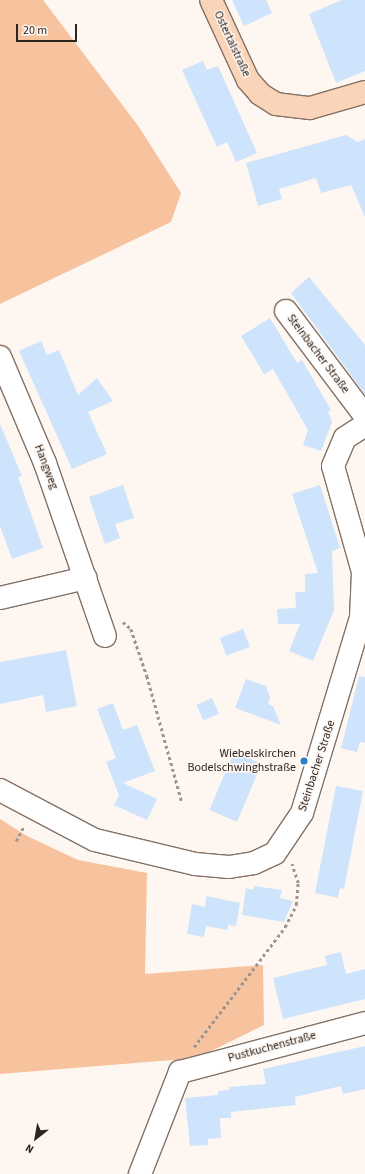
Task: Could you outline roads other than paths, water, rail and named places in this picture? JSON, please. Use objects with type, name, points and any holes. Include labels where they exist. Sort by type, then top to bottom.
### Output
[{"type":"main road","name":"Ostertalstraße","points":[[211,0],[248,80],[260,94],[276,104],[310,108],[365,92]]},
{"type":"street","name":"Steinbacher Straße","points":[[286,311],[365,416]]},
{"type":"street","name":"Hangweg","points":[[0,358],[45,463],[105,636]]},
{"type":"street","name":"Steinbacher Straße","points":[[0,790],[95,840],[195,864],[229,867],[254,863],[275,853],[284,843],[302,813],[323,753],[361,618],[365,590],[358,546],[333,466],[345,438],[365,425]]},
{"type":"street","points":[[0,598],[86,578]]},
{"type":"street","name":"Pustkuchenstraße","points":[[140,1174],[180,1072],[365,1023]]},
{"type":"place","name":"Wiebelskirchen Bodelschwinghstraße","points":[[304,761]]}]
